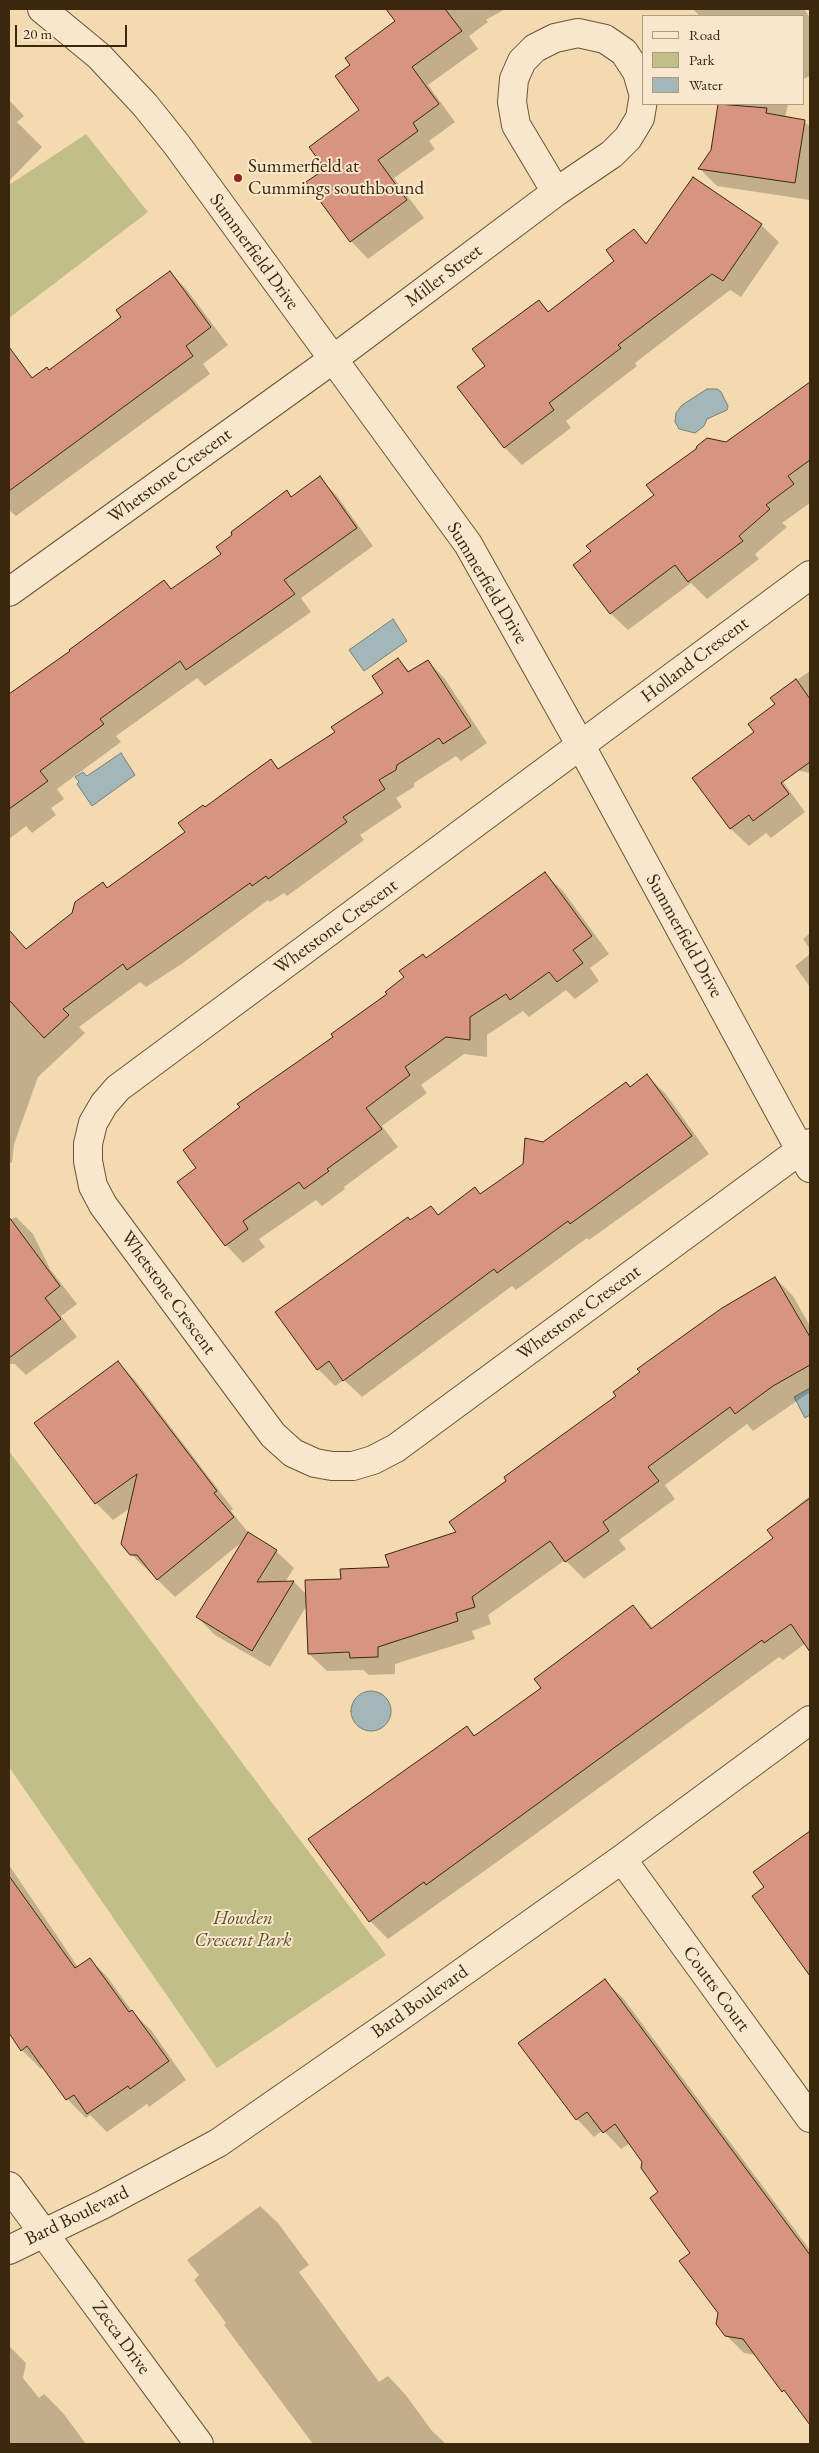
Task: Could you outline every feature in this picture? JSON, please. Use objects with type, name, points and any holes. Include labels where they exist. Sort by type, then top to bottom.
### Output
[{"type":"street","name":"Summerfield Drive","points":[[42,9],[99,56],[144,105],[183,153],[332,360],[468,544],[807,1154]]},
{"type":"street","points":[[556,192],[516,125],[512,102],[514,79],[522,61],[535,48],[555,38],[578,33],[605,39],[624,52],[637,72],[642,89]]},
{"type":"street","name":"Miller Street","points":[[332,360],[556,192],[612,154],[628,138],[640,118],[642,105]]},
{"type":"street","name":"Whetstone Crescent","points":[[9,592],[332,360]]},
{"type":"street","name":"Holland Crescent","points":[[581,746],[810,575]]},
{"type":"street","name":"Whetstone Crescent","points":[[581,746],[118,1088],[104,1104],[93,1123],[88,1144],[88,1162],[93,1186],[103,1205],[273,1435],[293,1453],[315,1462],[332,1466],[353,1466],[373,1460],[396,1448],[807,1154]]},
{"type":"street","name":"Bard Boulevard","points":[[9,2250],[102,2205],[218,2143],[622,1859],[810,1720]]},
{"type":"street","name":"Coutts Court","points":[[622,1859],[810,2118]]},
{"type":"street","name":"Zecca Drive","points":[[9,2186],[199,2444]]},
{"type":"green space","points":[[86,134],[148,212],[9,318],[9,185]]},
{"type":"green space","name":"Howden Crescent Park","points":[[9,1451],[386,1955],[217,2068],[9,1767]]},
{"type":"water","points":[[707,389],[717,389],[721,392],[728,406],[727,410],[707,419],[704,426],[695,433],[679,429],[675,422],[676,413],[682,405]]},
{"type":"water","points":[[393,619],[407,641],[364,671],[349,650]]},
{"type":"water","points":[[121,753],[135,775],[92,806],[77,784],[79,782],[75,777],[83,772],[87,776]]},
{"type":"water","points":[[810,1388],[810,1415],[805,1418],[794,1397]]},
{"type":"water","points":[[375,1691],[382,1694],[388,1700],[391,1711],[390,1719],[382,1728],[375,1731],[367,1731],[360,1728],[352,1719],[351,1707],[354,1700],[363,1692]]},
{"type":"building","points":[[386,9],[445,9],[462,31],[412,67],[439,104],[413,123],[418,131],[378,160],[407,200],[350,242],[306,182],[325,169],[309,147],[359,110],[335,76],[350,65],[345,58],[395,21]]},
{"type":"building","points":[[718,105],[767,108],[766,113],[805,120],[795,183],[698,169],[711,150]]},
{"type":"building","points":[[693,177],[762,224],[723,281],[712,274],[618,345],[621,348],[549,403],[554,410],[504,448],[457,387],[485,366],[472,349],[539,300],[548,312],[614,261],[606,250],[634,229],[646,244]]},
{"type":"building","points":[[170,271],[211,327],[186,346],[193,356],[9,491],[9,347],[32,378],[47,367],[49,370],[121,317],[116,310]]},
{"type":"building","points":[[810,382],[810,460],[788,476],[794,484],[766,505],[770,509],[739,536],[743,541],[688,582],[675,565],[610,614],[573,565],[591,551],[586,546],[654,495],[646,485],[696,449],[707,438],[726,442]]},
{"type":"building","points":[[320,476],[357,528],[284,580],[295,594],[186,670],[180,661],[100,719],[104,724],[40,771],[48,781],[9,809],[9,694],[70,651],[164,580],[171,589],[221,554],[216,547],[232,535],[231,532],[287,490],[291,497]]},
{"type":"building","points":[[398,658],[408,672],[428,660],[471,726],[443,744],[439,738],[397,765],[396,770],[379,780],[385,789],[343,817],[347,822],[268,879],[266,876],[252,886],[250,883],[127,970],[123,964],[63,1009],[69,1015],[44,1038],[9,1000],[9,930],[26,949],[72,913],[75,902],[103,882],[107,888],[185,832],[178,823],[203,805],[205,807],[271,759],[278,769],[335,732],[331,727],[383,693],[372,676]]},
{"type":"building","points":[[796,679],[810,699],[810,762],[781,783],[789,794],[753,821],[749,815],[730,829],[692,778],[754,732],[748,724],[775,704],[770,698]]},
{"type":"building","points":[[545,872],[592,936],[573,950],[583,963],[557,982],[549,972],[510,1000],[506,994],[470,1017],[470,1040],[446,1037],[405,1067],[410,1075],[366,1108],[382,1129],[327,1169],[329,1171],[304,1189],[299,1182],[243,1221],[248,1229],[225,1246],[177,1182],[196,1168],[183,1150],[240,1107],[237,1104],[333,1037],[331,1034],[387,994],[385,992],[404,977],[399,971],[423,954],[426,958]]},
{"type":"building","points":[[647,1074],[692,1136],[570,1224],[568,1221],[497,1273],[494,1269],[343,1381],[329,1361],[317,1370],[275,1312],[408,1217],[410,1220],[431,1206],[438,1215],[475,1187],[480,1194],[523,1164],[525,1138],[543,1142],[626,1082],[630,1087]]},
{"type":"building","points":[[9,1217],[60,1286],[45,1298],[61,1319],[9,1358]]},
{"type":"building","points":[[775,1277],[810,1337],[810,1365],[773,1386],[735,1414],[730,1407],[648,1467],[659,1481],[603,1522],[609,1531],[565,1562],[550,1541],[472,1597],[475,1607],[456,1613],[458,1621],[378,1647],[378,1657],[350,1658],[349,1652],[308,1654],[305,1580],[341,1579],[340,1569],[389,1567],[385,1555],[456,1532],[449,1522],[506,1481],[504,1477],[616,1396],[613,1392],[640,1372],[637,1369],[722,1308]]},
{"type":"building","points":[[118,1361],[217,1491],[214,1493],[234,1517],[157,1580],[137,1555],[130,1555],[121,1544],[137,1474],[95,1504],[34,1423]]},
{"type":"building","points":[[810,1498],[810,1652],[791,1624],[764,1643],[762,1640],[426,1885],[424,1882],[369,1922],[308,1839],[467,1726],[474,1736],[541,1688],[534,1679],[633,1605],[651,1629],[773,1538],[767,1530]]},
{"type":"building","points":[[248,1532],[277,1550],[257,1582],[294,1581],[252,1651],[196,1617]]},
{"type":"building","points":[[810,1831],[810,1976],[752,1896],[764,1887],[753,1872]]},
{"type":"building","points":[[9,1876],[75,1968],[90,1958],[129,2012],[132,2010],[169,2061],[130,2089],[128,2086],[87,2114],[74,2095],[66,2100],[27,2046],[21,2051],[9,2033]]},
{"type":"building","points":[[605,1979],[810,2255],[810,2425],[784,2390],[782,2392],[743,2339],[725,2336],[716,2324],[718,2313],[679,2261],[690,2253],[650,2198],[658,2192],[641,2168],[642,2162],[615,2124],[603,2133],[587,2112],[576,2120],[518,2043]]},
{"type":"place","name":"Summerfield at Cummings southbound","points":[[238,178]]}]
